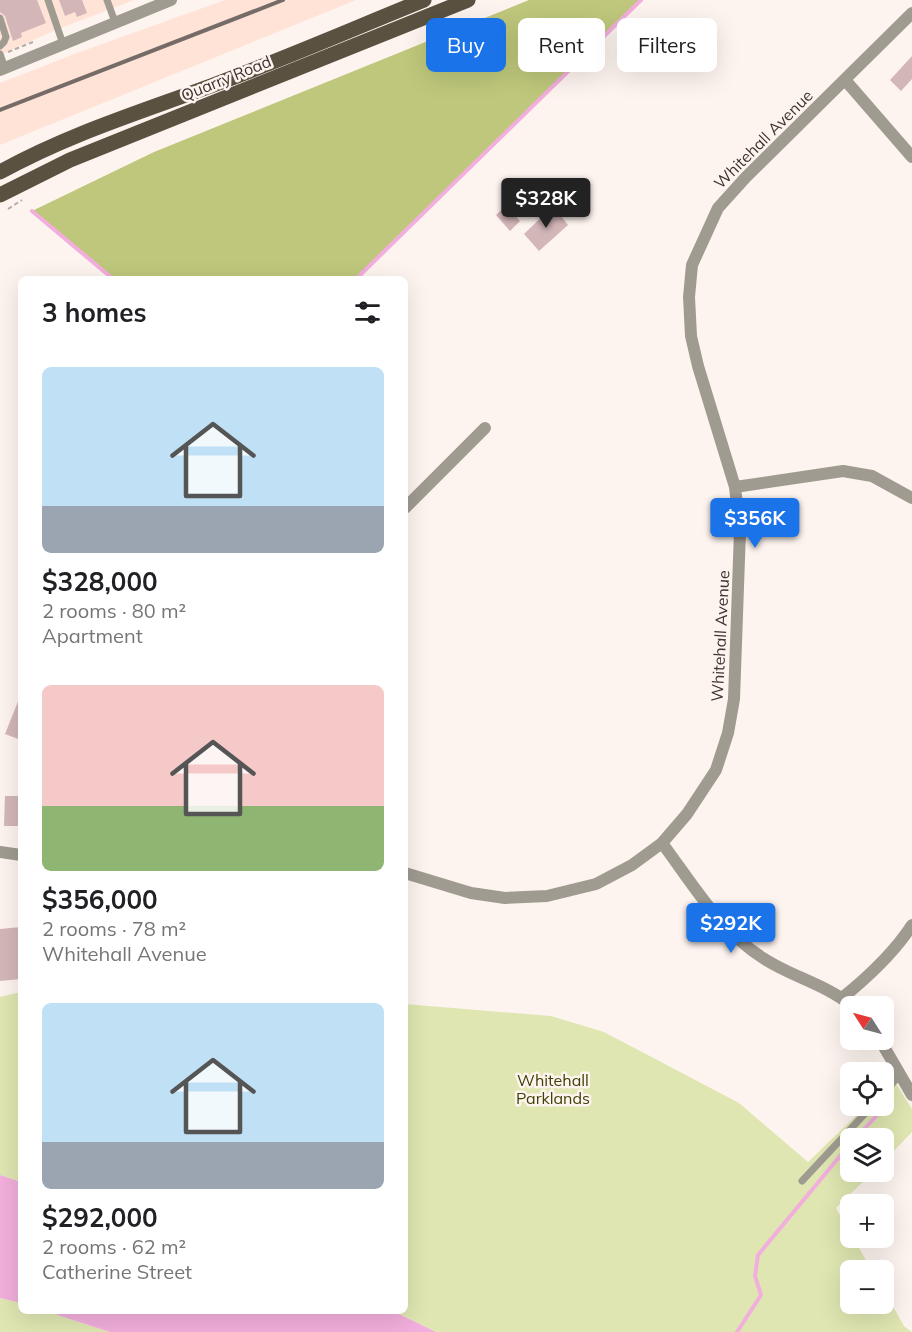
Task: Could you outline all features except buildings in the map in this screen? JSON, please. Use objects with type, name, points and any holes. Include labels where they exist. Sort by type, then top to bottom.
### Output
[{"type":"main road","name":"Quarry Road","points":[[0,172],[54,143],[219,83],[424,0]]},
{"type":"main road","name":"Quarry Road","points":[[0,195],[70,160],[468,0]]},
{"type":"street","points":[[2,69],[171,0]]},
{"type":"street","name":"Whitehall Avenue","points":[[408,874],[471,893],[505,898],[548,896],[596,884],[632,865],[662,843],[687,814],[716,770],[728,733],[734,699],[740,555],[735,487],[691,336],[688,297],[692,265],[718,208],[746,177],[846,81],[912,13]]},
{"type":"street","points":[[846,81],[912,157]]},
{"type":"street","points":[[408,505],[485,428]]},
{"type":"street","points":[[735,487],[843,471],[872,476],[912,498]]},
{"type":"street","points":[[662,843],[724,925],[740,942],[764,959],[840,997]]},
{"type":"street","points":[[0,852],[18,855]]},
{"type":"street","points":[[844,996],[886,958],[912,925]]},
{"type":"street","points":[[885,1050],[912,1095]]},
{"type":"lane","points":[[48,0],[63,44]]},
{"type":"lane","points":[[107,0],[115,22]]},
{"type":"lane","points":[[0,18],[6,37],[0,45]]},
{"type":"lane","points":[[0,54],[2,69]]},
{"type":"lane","points":[[894,1082],[900,1075]]},
{"type":"lane","points":[[801,1181],[863,1116]]},
{"type":"path","points":[[8,209],[22,200]]},
{"type":"shaded area","points":[[0,0],[134,0],[56,30],[0,55]]},
{"type":"shaded area","points":[[225,0],[356,0],[0,145],[0,83]]},
{"type":"shaded area","points":[[0,1175],[18,1181],[18,1302],[0,1298]]},
{"type":"shaded area","points":[[54,1314],[399,1314],[436,1332],[110,1332]]},
{"type":"green space","points":[[529,0],[641,0],[623,18],[617,18],[617,23],[605,35],[605,18],[518,18],[518,72],[567,72],[359,276],[109,276],[32,211],[154,152],[426,42],[426,72],[506,72],[506,18],[485,18]]},
{"type":"green space","points":[[18,993],[18,1181],[0,1175],[0,997]]},
{"type":"green space","name":"Whitehall Parklands","points":[[408,1004],[551,1016],[604,1032],[739,1103],[808,1162],[840,1131],[840,1182],[863,1182],[850,1194],[840,1194],[840,1204],[836,1208],[840,1215],[840,1248],[859,1248],[866,1260],[840,1260],[840,1314],[894,1314],[894,1308],[904,1326],[912,1332],[436,1332],[399,1314],[408,1314]]},
{"type":"green space","points":[[894,1081],[912,1109],[912,1132],[894,1151],[894,1128],[843,1128],[856,1116],[894,1116]]},
{"type":"green space","points":[[0,1298],[18,1302],[18,1314],[54,1314],[110,1332],[0,1332]]},
{"type":"waterway","points":[[359,276],[641,0]]},
{"type":"waterway","points":[[32,211],[109,276]]},
{"type":"waterway","points":[[865,1128],[876,1116]]},
{"type":"waterway","points":[[737,1332],[761,1295],[755,1276],[758,1255],[840,1156]]},
{"type":"railway","points":[[0,110],[283,0]]}]
